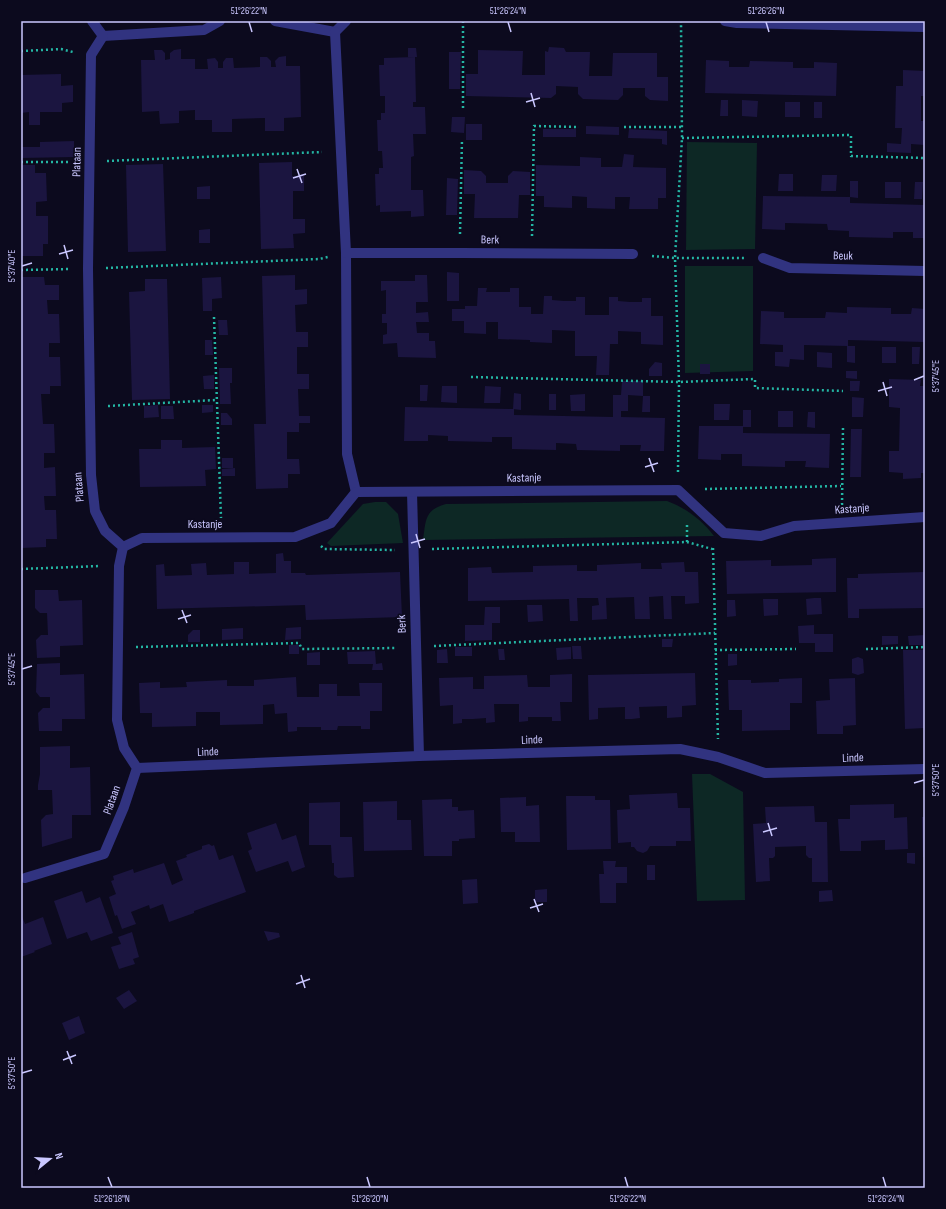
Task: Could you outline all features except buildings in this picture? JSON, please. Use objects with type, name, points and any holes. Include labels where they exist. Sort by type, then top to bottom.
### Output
[{"type":"street","points":[[92,21],[103,36]]},
{"type":"street","points":[[103,36],[204,30],[220,21]]},
{"type":"street","points":[[275,21],[334,32]]},
{"type":"street","points":[[334,32],[346,21]]},
{"type":"street","points":[[725,21],[737,23],[925,27]]},
{"type":"street","points":[[334,32],[346,254],[347,454],[356,492]]},
{"type":"street","points":[[91,55],[103,36]]},
{"type":"street","name":"Plataan","points":[[91,55],[88,269],[91,475],[95,511],[105,531],[123,547]]},
{"type":"street","name":"Berk","points":[[346,254],[633,254]]},
{"type":"street","name":"Beuk","points":[[763,258],[790,268],[925,270]]},
{"type":"street","points":[[678,490],[724,533]]},
{"type":"street","name":"Kastanje","points":[[123,547],[142,538],[295,537],[331,523],[356,492],[678,490]]},
{"type":"street","name":"Berk","points":[[412,492],[419,756]]},
{"type":"street","name":"Kastanje","points":[[724,533],[761,536],[794,526],[925,517]]},
{"type":"street","points":[[123,547],[119,566],[117,720],[124,748],[137,768]]},
{"type":"street","name":"Linde","points":[[137,768],[419,756],[680,749],[718,757],[765,773],[925,769]]},
{"type":"street","name":"Plataan","points":[[26,878],[104,854],[124,807],[137,768]]},
{"type":"path","points":[[462,108],[463,21]]},
{"type":"path","points":[[681,21],[682,138],[675,258],[679,382],[678,490],[841,486],[843,427]]},
{"type":"path","points":[[21,52],[61,50],[91,55]]},
{"type":"path","points":[[532,253],[534,126],[579,127]]},
{"type":"path","points":[[624,127],[682,127]]},
{"type":"path","points":[[682,138],[851,135],[851,156],[925,158]]},
{"type":"path","points":[[460,253],[462,139]]},
{"type":"path","points":[[21,162],[90,162],[341,151]]},
{"type":"path","points":[[21,270],[88,269],[319,260],[346,254]]},
{"type":"path","points":[[633,254],[675,258],[763,258]]},
{"type":"path","points":[[214,317],[221,537]]},
{"type":"path","points":[[471,377],[679,382],[755,379],[755,388],[843,391]]},
{"type":"path","points":[[90,407],[216,400]]},
{"type":"path","points":[[310,531],[324,549],[413,550],[687,542],[712,549]]},
{"type":"path","points":[[718,757],[712,549],[724,533]]},
{"type":"path","points":[[21,568],[119,566]]},
{"type":"path","points":[[118,648],[299,643],[302,649],[416,647],[715,633]]},
{"type":"path","points":[[866,648],[925,647]]},
{"type":"path","points":[[715,650],[796,649]]},
{"type":"green space","points":[[687,142],[757,143],[755,249],[686,250]]},
{"type":"green space","points":[[685,266],[753,266],[753,371],[685,373]]},
{"type":"green space","points":[[667,501],[681,507],[693,515],[714,536],[423,540],[427,517],[434,509],[446,504]]},
{"type":"green space","points":[[386,502],[398,514],[403,543],[331,546],[327,543],[363,504]]},
{"type":"green space","points":[[692,774],[710,774],[743,792],[745,900],[697,901]]}]
